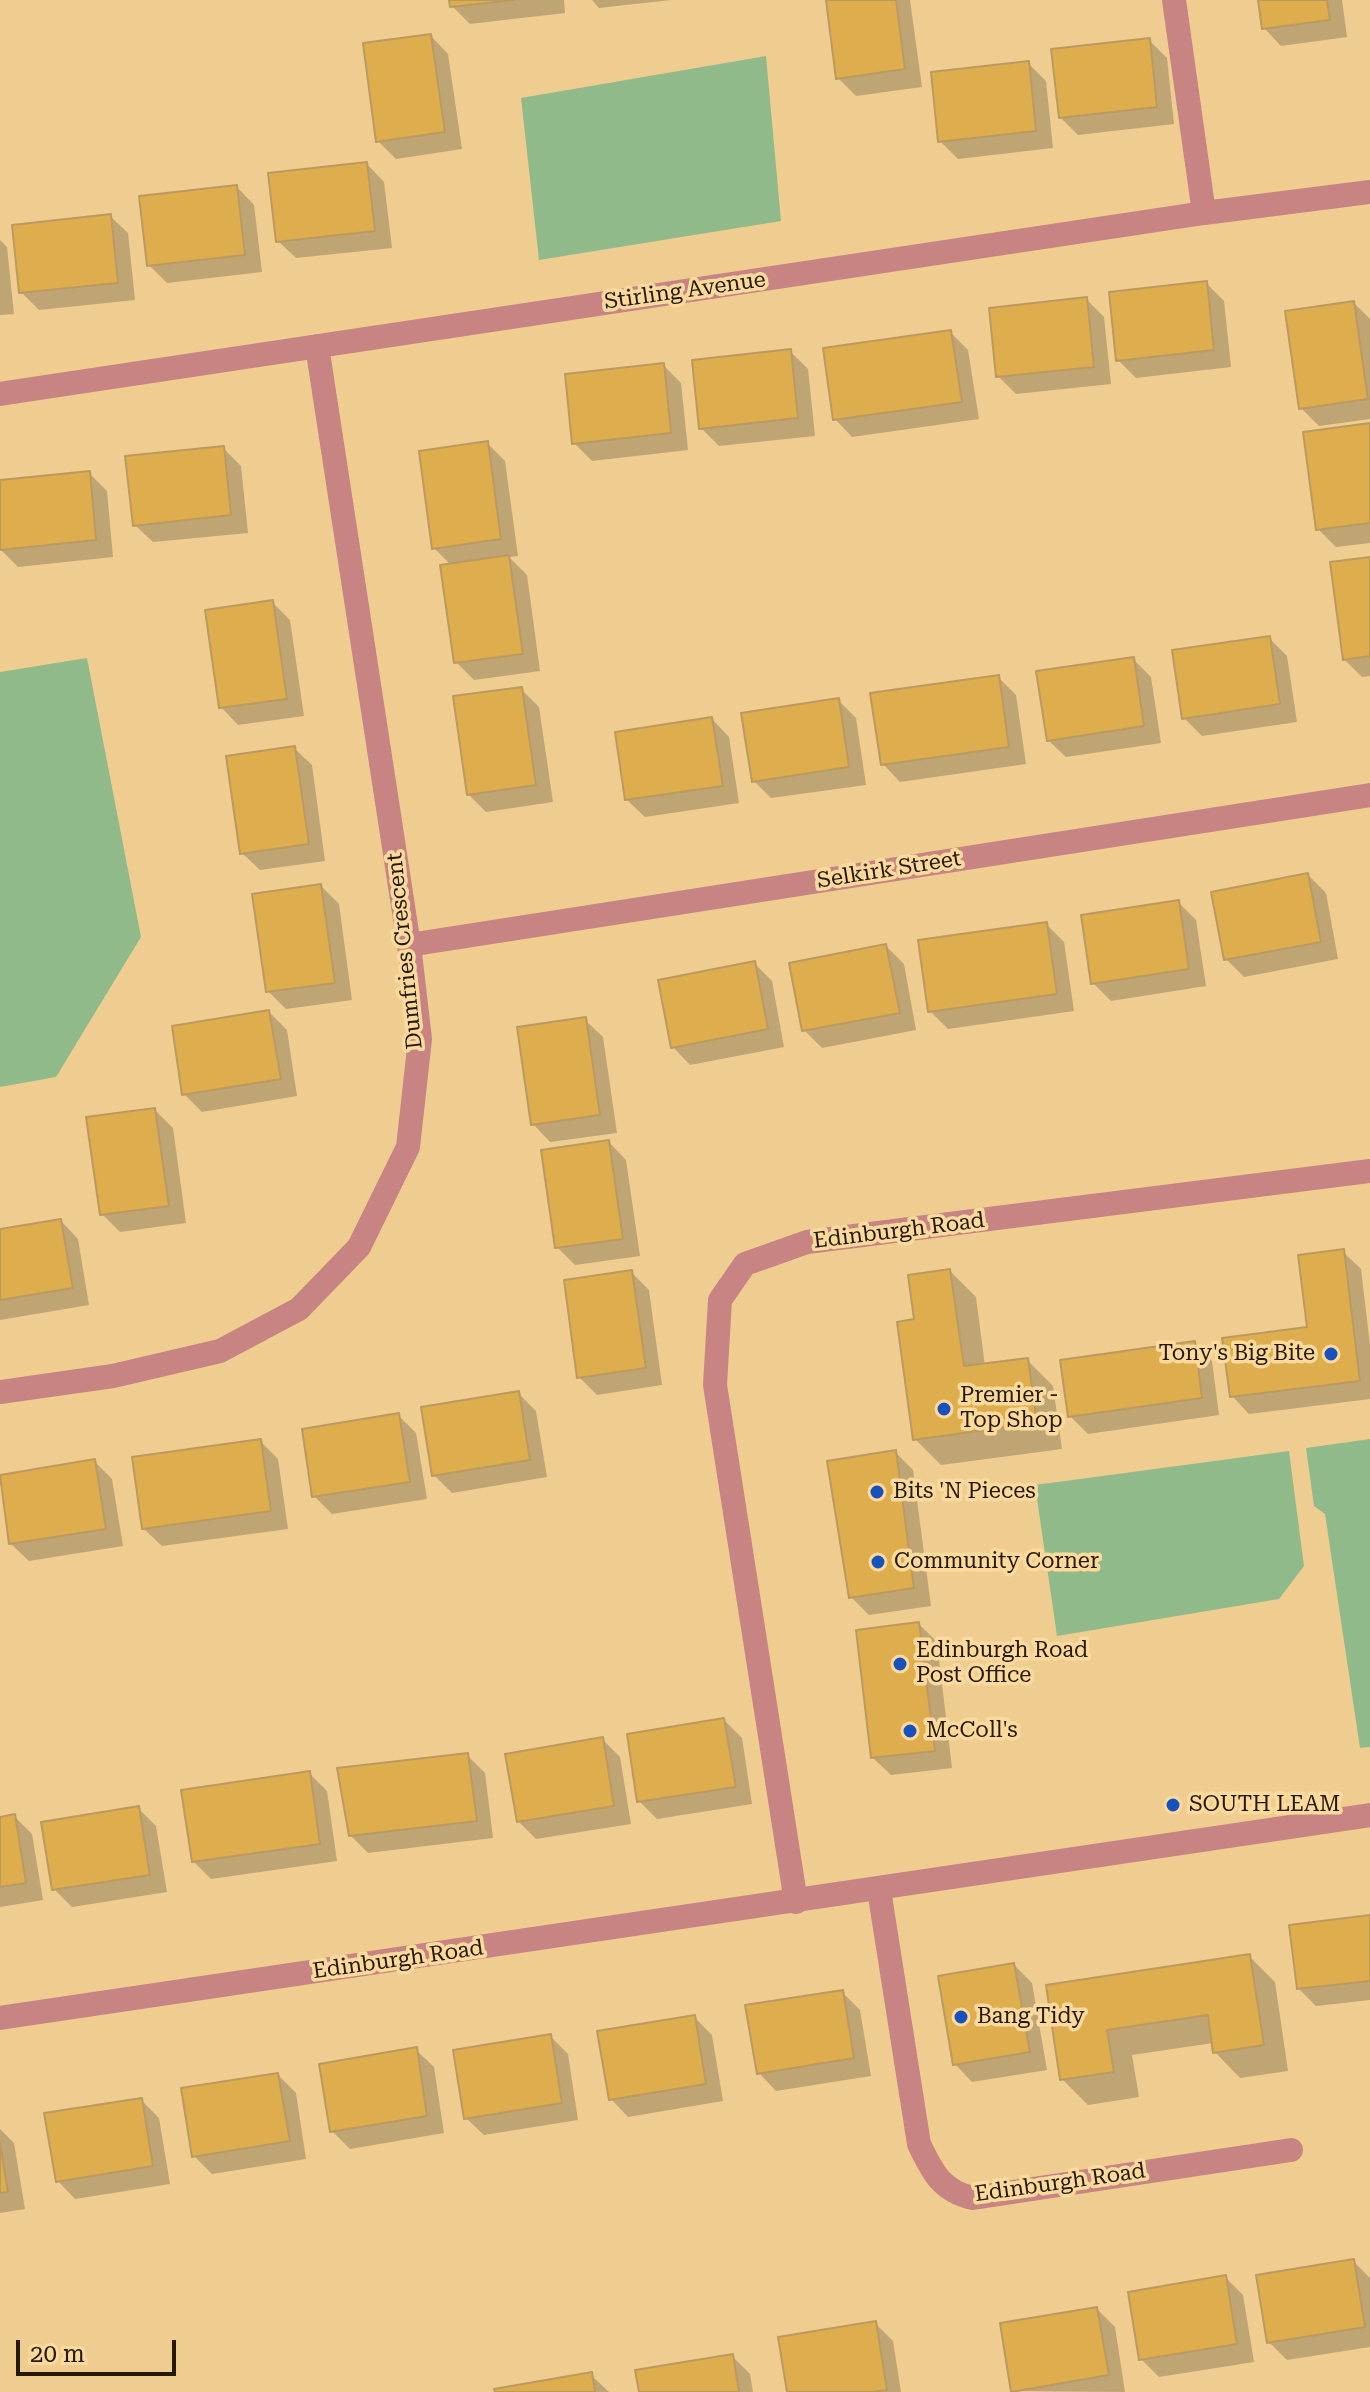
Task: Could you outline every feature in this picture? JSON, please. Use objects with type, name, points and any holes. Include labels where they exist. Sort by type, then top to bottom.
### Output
[{"type":"street","points":[[1174,0],[1204,213]]},
{"type":"street","name":"Stirling Avenue","points":[[0,394],[1204,213],[1370,192]]},
{"type":"street","name":"Dumfries Crescent","points":[[0,1392],[113,1376],[220,1351],[299,1309],[359,1247],[408,1147],[420,1039],[409,945],[317,346]]},
{"type":"street","name":"Selkirk Street","points":[[409,945],[1370,795]]},
{"type":"street","name":"Edinburgh Road","points":[[796,1902],[715,1385],[720,1300],[745,1264],[807,1242],[1370,1171]]},
{"type":"street","name":"Edinburgh Road","points":[[0,2018],[1370,1815]]},
{"type":"street","name":"Edinburgh Road","points":[[879,1890],[919,2144],[933,2174],[956,2194],[973,2198],[1291,2150]]},
{"type":"green space","points":[[766,56],[781,221],[539,260],[521,98]]},
{"type":"green space","points":[[87,658],[141,937],[56,1077],[0,1087],[0,672]]},
{"type":"green space","points":[[1370,1439],[1370,1747],[1360,1748],[1325,1514],[1314,1506],[1306,1448]]},
{"type":"green space","points":[[1289,1451],[1304,1566],[1279,1599],[1057,1636],[1035,1485]]},
{"type":"building","points":[[449,0],[514,0],[450,7]]},
{"type":"building","points":[[826,0],[896,0],[905,69],[836,79]]},
{"type":"building","points":[[1258,0],[1327,0],[1330,20],[1262,29]]},
{"type":"building","points":[[431,34],[445,132],[376,142],[363,43]]},
{"type":"building","points":[[1150,38],[1157,107],[1059,118],[1051,49]]},
{"type":"building","points":[[1029,61],[1036,131],[938,142],[931,72]]},
{"type":"building","points":[[367,162],[375,231],[276,242],[268,173]]},
{"type":"building","points":[[237,185],[245,255],[147,266],[139,196]]},
{"type":"building","points":[[111,214],[118,283],[19,293],[12,225]]},
{"type":"building","points":[[1207,281],[1214,350],[1116,361],[1109,292]]},
{"type":"building","points":[[1087,297],[1094,367],[996,377],[989,308]]},
{"type":"building","points":[[1354,301],[1368,399],[1299,409],[1285,311]]},
{"type":"building","points":[[951,330],[962,402],[833,420],[823,348]]},
{"type":"building","points":[[791,349],[798,418],[699,429],[692,360]]},
{"type":"building","points":[[664,363],[671,433],[572,444],[565,374]]},
{"type":"building","points":[[1370,423],[1370,523],[1316,530],[1303,432]]},
{"type":"building","points":[[488,441],[501,539],[432,549],[419,451]]},
{"type":"building","points":[[224,446],[231,515],[133,526],[125,456]]},
{"type":"building","points":[[90,471],[96,540],[0,550],[0,480]]},
{"type":"building","points":[[509,555],[523,654],[454,663],[440,565]]},
{"type":"building","points":[[1370,557],[1370,656],[1343,660],[1330,562]]},
{"type":"building","points":[[273,600],[287,699],[219,708],[205,610]]},
{"type":"building","points":[[1270,636],[1280,704],[1182,719],[1172,650]]},
{"type":"building","points":[[1134,657],[1144,726],[1047,741],[1036,671]]},
{"type":"building","points":[[999,675],[1009,747],[881,765],[870,693]]},
{"type":"building","points":[[522,687],[536,785],[467,795],[453,696]]},
{"type":"building","points":[[839,698],[849,767],[752,782],[741,713]]},
{"type":"building","points":[[712,717],[723,786],[625,800],[615,732]]},
{"type":"building","points":[[295,746],[309,844],[240,854],[226,756]]},
{"type":"building","points":[[1308,873],[1321,942],[1224,960],[1211,892]]},
{"type":"building","points":[[321,884],[335,983],[266,992],[252,894]]},
{"type":"building","points":[[1179,900],[1189,969],[1091,984],[1081,915]]},
{"type":"building","points":[[1047,922],[1057,994],[928,1012],[918,940]]},
{"type":"building","points":[[886,944],[900,1013],[802,1031],[789,963]]},
{"type":"building","points":[[755,961],[768,1029],[671,1048],[658,980]]},
{"type":"building","points":[[269,1010],[281,1079],[182,1095],[172,1026]]},
{"type":"building","points":[[586,1017],[600,1115],[531,1125],[517,1027]]},
{"type":"building","points":[[155,1108],[169,1206],[100,1215],[86,1117]]},
{"type":"building","points":[[609,1140],[623,1239],[555,1248],[541,1150]]},
{"type":"building","points":[[61,1219],[73,1288],[0,1300],[0,1229]]},
{"type":"building","points":[[1344,1249],[1360,1381],[1230,1397],[1222,1338],[1307,1327],[1298,1255]]},
{"type":"building","points":[[950,1269],[964,1366],[1028,1358],[1037,1423],[913,1440],[897,1322],[914,1319],[908,1275]]},
{"type":"building","points":[[632,1270],[646,1368],[577,1378],[564,1280]]},
{"type":"building","points":[[1195,1341],[1202,1398],[1068,1417],[1060,1360]]},
{"type":"building","points":[[519,1391],[530,1460],[432,1476],[421,1407]]},
{"type":"building","points":[[399,1413],[410,1482],[312,1497],[302,1429]]},
{"type":"building","points":[[261,1439],[271,1511],[142,1529],[132,1457]]},
{"type":"building","points":[[896,1450],[914,1588],[849,1598],[827,1461]]},
{"type":"building","points":[[95,1459],[106,1529],[9,1544],[0,1475]]},
{"type":"building","points":[[919,1622],[935,1751],[871,1758],[856,1630]]},
{"type":"building","points":[[724,1718],[736,1787],[637,1802],[627,1734]]},
{"type":"building","points":[[603,1737],[614,1806],[517,1822],[505,1754]]},
{"type":"building","points":[[468,1753],[477,1821],[349,1836],[337,1768]]},
{"type":"building","points":[[310,1771],[320,1844],[192,1862],[181,1790]]},
{"type":"building","points":[[139,1806],[150,1875],[52,1890],[41,1822]]},
{"type":"building","points":[[15,1814],[26,1883],[0,1887],[0,1817]]},
{"type":"building","points":[[1370,1915],[1370,1981],[1297,1989],[1289,1925]]},
{"type":"building","points":[[1250,1954],[1264,2045],[1213,2053],[1208,2015],[1107,2030],[1114,2072],[1060,2080],[1046,1985]]},
{"type":"building","points":[[1014,1963],[1030,2052],[953,2065],[938,1976]]},
{"type":"building","points":[[843,1990],[854,2058],[757,2074],[745,2005]]},
{"type":"building","points":[[695,2015],[706,2084],[609,2100],[597,2031]]},
{"type":"building","points":[[551,2034],[562,2103],[464,2119],[453,2050]]},
{"type":"building","points":[[417,2047],[427,2116],[330,2132],[319,2064]]},
{"type":"building","points":[[278,2073],[290,2141],[192,2157],[181,2088]]},
{"type":"building","points":[[142,2098],[153,2166],[56,2182],[44,2113]]},
{"type":"building","points":[[0,2143],[8,2192],[0,2193]]},
{"type":"building","points":[[1354,2259],[1365,2327],[1267,2343],[1256,2275]]},
{"type":"building","points":[[1226,2275],[1237,2344],[1139,2360],[1128,2292]]},
{"type":"building","points":[[1097,2307],[1109,2375],[1011,2392],[1000,2323]]},
{"type":"building","points":[[876,2321],[887,2390],[787,2392],[778,2337]]},
{"type":"building","points":[[733,2354],[739,2392],[639,2392],[635,2370]]},
{"type":"building","points":[[592,2372],[595,2392],[495,2392],[494,2389]]},
{"type":"place","name":"Tony's Big Bite","points":[[1331,1354]]},
{"type":"place","name":"Premier - Top Shop","points":[[944,1409]]},
{"type":"place","name":"Bits 'N Pieces","points":[[877,1492]]},
{"type":"place","name":"Community Corner","points":[[878,1562]]},
{"type":"place","name":"Edinburgh Road Post Office","points":[[900,1664]]},
{"type":"place","name":"McColl's","points":[[910,1731]]},
{"type":"place","name":"SOUTH LEAM","points":[[1173,1805]]},
{"type":"place","name":"Bang Tidy","points":[[961,2017]]}]
